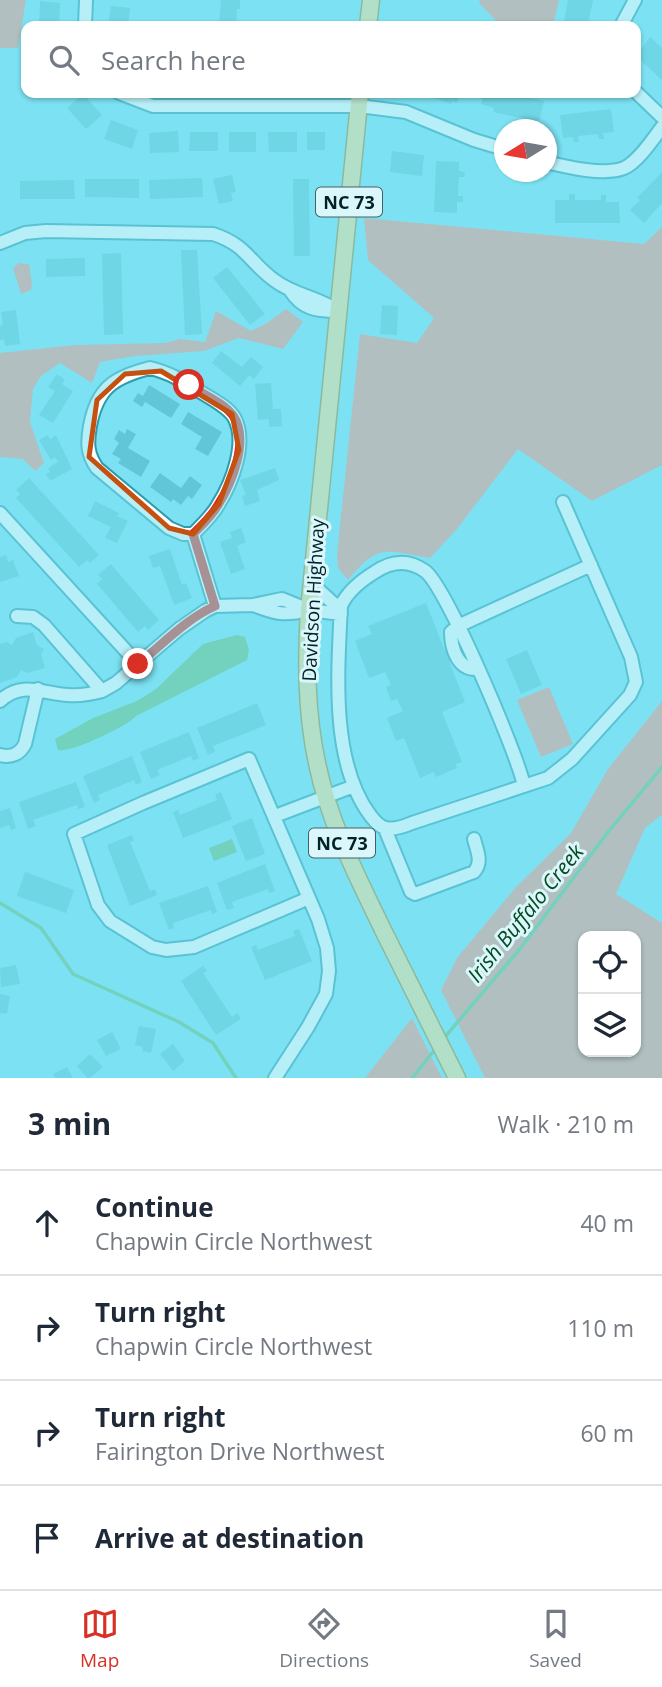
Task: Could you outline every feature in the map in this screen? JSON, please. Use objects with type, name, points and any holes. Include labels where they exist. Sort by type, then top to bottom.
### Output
[{"type":"main road","points":[[369,21],[371,0]]},
{"type":"main road","name":"Davidson Highway","points":[[360,99],[311,583],[306,667],[309,715],[317,764],[348,859],[457,1078]]},
{"type":"street","points":[[85,21],[86,0]]},
{"type":"street","points":[[624,21],[635,0]]},
{"type":"street","points":[[641,97],[662,117]]},
{"type":"street","points":[[132,98],[153,106],[360,99],[406,112],[494,146]]},
{"type":"street","points":[[557,164],[595,171],[625,167],[646,148],[662,127]]},
{"type":"street","points":[[0,243],[25,233],[46,231],[213,234],[228,239],[248,253],[273,280],[290,290],[302,306],[338,312]]},
{"type":"street","points":[[150,368],[172,375],[232,414],[239,427],[239,450],[227,488],[212,515],[193,534],[183,534],[169,528],[97,468],[89,457],[88,439],[97,400],[107,387],[125,374],[150,368]]},
{"type":"street","points":[[524,786],[521,768],[458,626],[436,583],[425,571],[408,563],[385,565],[344,598],[341,610],[339,692],[342,738],[359,799],[376,822],[385,828],[396,828],[524,786],[548,778],[572,758],[630,695],[636,682],[631,657],[563,502]]},
{"type":"street","points":[[2,521],[138,664]]},
{"type":"street","points":[[193,534],[215,606]]},
{"type":"street","points":[[458,626],[591,565]]},
{"type":"street","points":[[311,583],[341,610]]},
{"type":"street","points":[[0,701],[19,689],[38,689],[66,695],[102,691],[116,683],[179,629],[215,606],[253,605],[282,599],[309,610],[341,610]]},
{"type":"street","points":[[17,616],[33,617],[44,625],[102,691]]},
{"type":"street","points":[[0,755],[8,757],[21,752],[38,689]]},
{"type":"street","points":[[275,1078],[326,993],[329,971],[327,948],[309,898],[249,759],[74,834],[98,905],[110,921],[152,947],[166,950],[194,947],[309,898]]},
{"type":"street","points":[[275,816],[354,786]]},
{"type":"street","points":[[385,828],[411,892],[415,894],[470,875],[477,869],[479,857],[474,839]]},
{"type":"highlighted area","points":[[161,371],[232,414],[239,450],[219,504],[193,534],[169,528],[89,457],[97,400],[125,374]]},
{"type":"shaded area","points":[[0,0],[26,0],[18,48],[0,48]]},
{"type":"shaded area","points":[[479,0],[559,0],[554,21],[496,21]]},
{"type":"shaded area","points":[[364,218],[644,244],[662,227],[662,465],[592,501],[518,449],[457,529],[430,558],[393,552],[376,554],[348,580],[338,568],[337,554],[360,334],[417,343],[434,318],[368,260]]},
{"type":"shaded area","points":[[19,263],[29,264],[32,284],[31,290],[21,294],[13,268]]},
{"type":"shaded area","points":[[286,309],[303,322],[283,349],[239,338],[204,351],[135,356],[100,362],[92,383],[60,363],[41,376],[33,389],[30,422],[44,463],[35,471],[23,459],[0,457],[0,353],[75,345],[165,343],[180,339],[205,342],[216,311],[251,331]]},
{"type":"shaded area","points":[[237,635],[245,637],[249,650],[247,660],[136,716],[99,738],[58,750],[55,739],[93,718],[137,701],[156,689],[203,644]]},
{"type":"shaded area","points":[[549,687],[573,744],[541,757],[517,700]]},
{"type":"shaded area","points":[[662,701],[662,815],[645,828],[616,894],[662,923],[662,1078],[485,1078],[441,990],[457,958],[516,887],[571,833],[608,769]]},
{"type":"shaded area","points":[[232,839],[237,852],[214,861],[209,848]]},
{"type":"shaded area","points":[[412,1018],[442,1078],[365,1078]]},
{"type":"building","points":[[221,0],[240,0],[236,21],[219,21]]},
{"type":"building","points":[[568,0],[593,0],[589,21],[564,21]]},
{"type":"building","points":[[40,1],[60,3],[59,21],[39,21]]},
{"type":"building","points":[[111,6],[130,8],[129,21],[109,21]]},
{"type":"building","points":[[650,37],[662,48],[662,80],[641,61],[641,49]]},
{"type":"building","points":[[78,98],[87,98],[102,115],[86,129],[67,108]]},
{"type":"building","points":[[435,98],[459,98],[457,103],[452,101],[451,104]]},
{"type":"building","points":[[483,98],[532,98],[544,101],[540,119],[525,119],[493,112],[494,108],[481,104]]},
{"type":"building","points":[[611,109],[614,132],[603,133],[604,139],[599,139],[598,134],[578,136],[579,142],[574,142],[573,137],[563,138],[560,115]]},
{"type":"building","points":[[111,120],[138,130],[132,149],[104,139]]},
{"type":"building","points":[[178,131],[179,152],[150,153],[149,133]]},
{"type":"building","points":[[190,132],[218,132],[218,151],[189,151]]},
{"type":"building","points":[[229,132],[256,132],[256,152],[229,152]]},
{"type":"building","points":[[268,132],[297,132],[297,152],[269,152]]},
{"type":"building","points":[[307,132],[325,132],[325,150],[307,150]]},
{"type":"building","points":[[392,151],[424,155],[422,176],[390,172]]},
{"type":"building","points":[[436,161],[459,162],[459,171],[465,172],[464,177],[459,177],[458,196],[463,196],[463,202],[457,202],[457,213],[434,212]]},
{"type":"building","points":[[662,172],[662,203],[644,223],[630,210],[640,200],[637,198]]},
{"type":"building","points":[[232,175],[236,192],[231,193],[233,201],[219,204],[213,179]]},
{"type":"building","points":[[202,178],[203,197],[150,199],[149,180]]},
{"type":"building","points":[[85,179],[139,179],[139,198],[85,197]]},
{"type":"building","points":[[293,179],[309,179],[310,256],[294,256]]},
{"type":"building","points":[[74,180],[75,199],[20,199],[20,181]]},
{"type":"building","points":[[569,194],[575,194],[575,200],[601,200],[601,195],[606,195],[606,202],[619,202],[620,223],[555,223],[555,200],[569,200]]},
{"type":"building","points":[[181,250],[197,250],[202,334],[185,335]]},
{"type":"building","points":[[121,253],[123,334],[104,335],[102,254]]},
{"type":"building","points":[[85,258],[85,276],[46,277],[46,259]]},
{"type":"building","points":[[227,267],[265,314],[250,325],[213,278]]},
{"type":"building","points":[[382,305],[398,306],[397,335],[380,334]]},
{"type":"building","points":[[16,310],[20,344],[5,346],[4,339],[0,340],[0,326],[3,325],[1,312]]},
{"type":"building","points":[[221,351],[242,367],[251,357],[263,367],[254,379],[249,375],[240,386],[212,363]]},
{"type":"building","points":[[57,374],[65,380],[62,384],[73,391],[53,423],[39,415],[55,391],[48,387]]},
{"type":"building","points":[[271,383],[273,409],[281,409],[282,426],[269,427],[269,419],[258,420],[255,384]]},
{"type":"building","points":[[149,385],[180,404],[171,418],[145,402],[142,407],[133,401],[138,393],[143,396]]},
{"type":"building","points":[[188,412],[222,432],[208,456],[195,449],[202,437],[181,424]]},
{"type":"building","points":[[127,429],[136,434],[128,448],[150,461],[141,477],[118,463],[121,459],[112,454],[119,443],[114,439],[119,430],[125,434]]},
{"type":"building","points":[[48,435],[50,439],[56,435],[72,469],[50,481],[46,474],[50,472],[48,468],[58,462],[55,457],[51,460],[39,440]]},
{"type":"building","points":[[275,468],[279,480],[257,490],[260,501],[245,506],[242,496],[246,495],[240,480]]},
{"type":"building","points":[[160,473],[181,488],[190,476],[202,485],[192,499],[188,496],[181,505],[173,499],[171,502],[150,487]]},
{"type":"building","points":[[29,478],[99,555],[90,563],[87,560],[79,567],[16,498],[20,494],[16,490]]},
{"type":"building","points":[[95,501],[119,513],[117,516],[128,521],[117,543],[105,538],[111,527],[88,516]]},
{"type":"building","points":[[241,528],[246,542],[237,546],[245,569],[231,574],[220,542],[232,538],[230,532]]},
{"type":"building","points":[[170,549],[182,585],[186,583],[192,598],[174,605],[160,566],[153,568],[149,556]]},
{"type":"building","points":[[6,555],[8,562],[13,560],[19,576],[0,582],[0,557]]},
{"type":"building","points":[[111,564],[159,620],[148,630],[145,626],[138,632],[97,584],[102,579],[98,575]]},
{"type":"building","points":[[426,603],[444,649],[455,644],[461,656],[449,661],[465,702],[442,712],[462,762],[455,764],[457,768],[436,777],[434,772],[420,778],[404,738],[396,741],[387,718],[403,711],[397,699],[391,701],[386,687],[391,685],[385,672],[369,678],[355,641],[372,634],[368,626]]},
{"type":"building","points":[[33,632],[37,645],[44,649],[41,654],[45,668],[27,673],[21,670],[17,677],[0,683],[0,644],[7,642],[12,645],[16,638]]},
{"type":"building","points":[[527,650],[542,685],[521,694],[506,659]]},
{"type":"building","points":[[257,703],[266,725],[213,746],[215,752],[208,755],[197,728]]},
{"type":"building","points":[[189,732],[199,758],[193,761],[191,756],[157,770],[160,775],[151,779],[140,752]]},
{"type":"building","points":[[132,756],[142,782],[136,785],[134,780],[98,795],[100,800],[94,803],[83,776]]},
{"type":"building","points":[[76,782],[85,807],[78,809],[77,805],[33,820],[36,826],[28,829],[19,802]]},
{"type":"building","points":[[221,792],[232,819],[183,838],[173,812],[178,810],[180,815],[217,800],[215,794]]},
{"type":"building","points":[[10,808],[16,828],[11,830],[9,825],[0,828],[0,811]]},
{"type":"building","points":[[252,818],[265,854],[246,861],[232,826]]},
{"type":"building","points":[[132,835],[134,841],[130,842],[150,891],[155,889],[157,895],[130,906],[107,845]]},
{"type":"building","points":[[265,864],[275,891],[269,893],[268,889],[232,902],[234,908],[227,910],[217,883]]},
{"type":"building","points":[[25,872],[74,890],[66,913],[17,896]]},
{"type":"building","points":[[208,886],[217,912],[212,914],[211,910],[173,923],[174,928],[169,930],[159,903]]},
{"type":"building","points":[[299,929],[312,961],[265,980],[251,947],[256,945],[258,950],[295,936],[293,931]]},
{"type":"building","points":[[16,965],[20,984],[1,987],[0,968]]},
{"type":"building","points":[[203,966],[207,971],[203,973],[232,1017],[237,1013],[241,1019],[216,1035],[181,981]]},
{"type":"building","points":[[0,994],[10,996],[7,1014],[0,1013]]},
{"type":"building","points":[[139,1026],[156,1029],[151,1053],[142,1051],[143,1047],[135,1045]]},
{"type":"building","points":[[112,1032],[121,1049],[106,1056],[97,1040]]},
{"type":"building","points":[[173,1044],[185,1061],[173,1071],[160,1054]]},
{"type":"building","points":[[90,1054],[103,1067],[87,1078],[77,1066]]},
{"type":"building","points":[[67,1067],[73,1078],[55,1078],[53,1074]]},
{"type":"waterway","name":"Irish Buffalo Creek","points":[[444,1038],[519,950],[608,832],[662,767]]},
{"type":"waterway","points":[[0,903],[41,928],[73,974],[179,1022],[213,1043],[236,1078]]},
{"type":"waterway","name":"Irish Buffalo Creek","points":[[412,1078],[437,1047]]},
{"type":"route","points":[[138,664],[179,629],[215,606],[193,534],[212,515],[227,488],[239,450],[239,427],[232,414],[189,385]]}]
